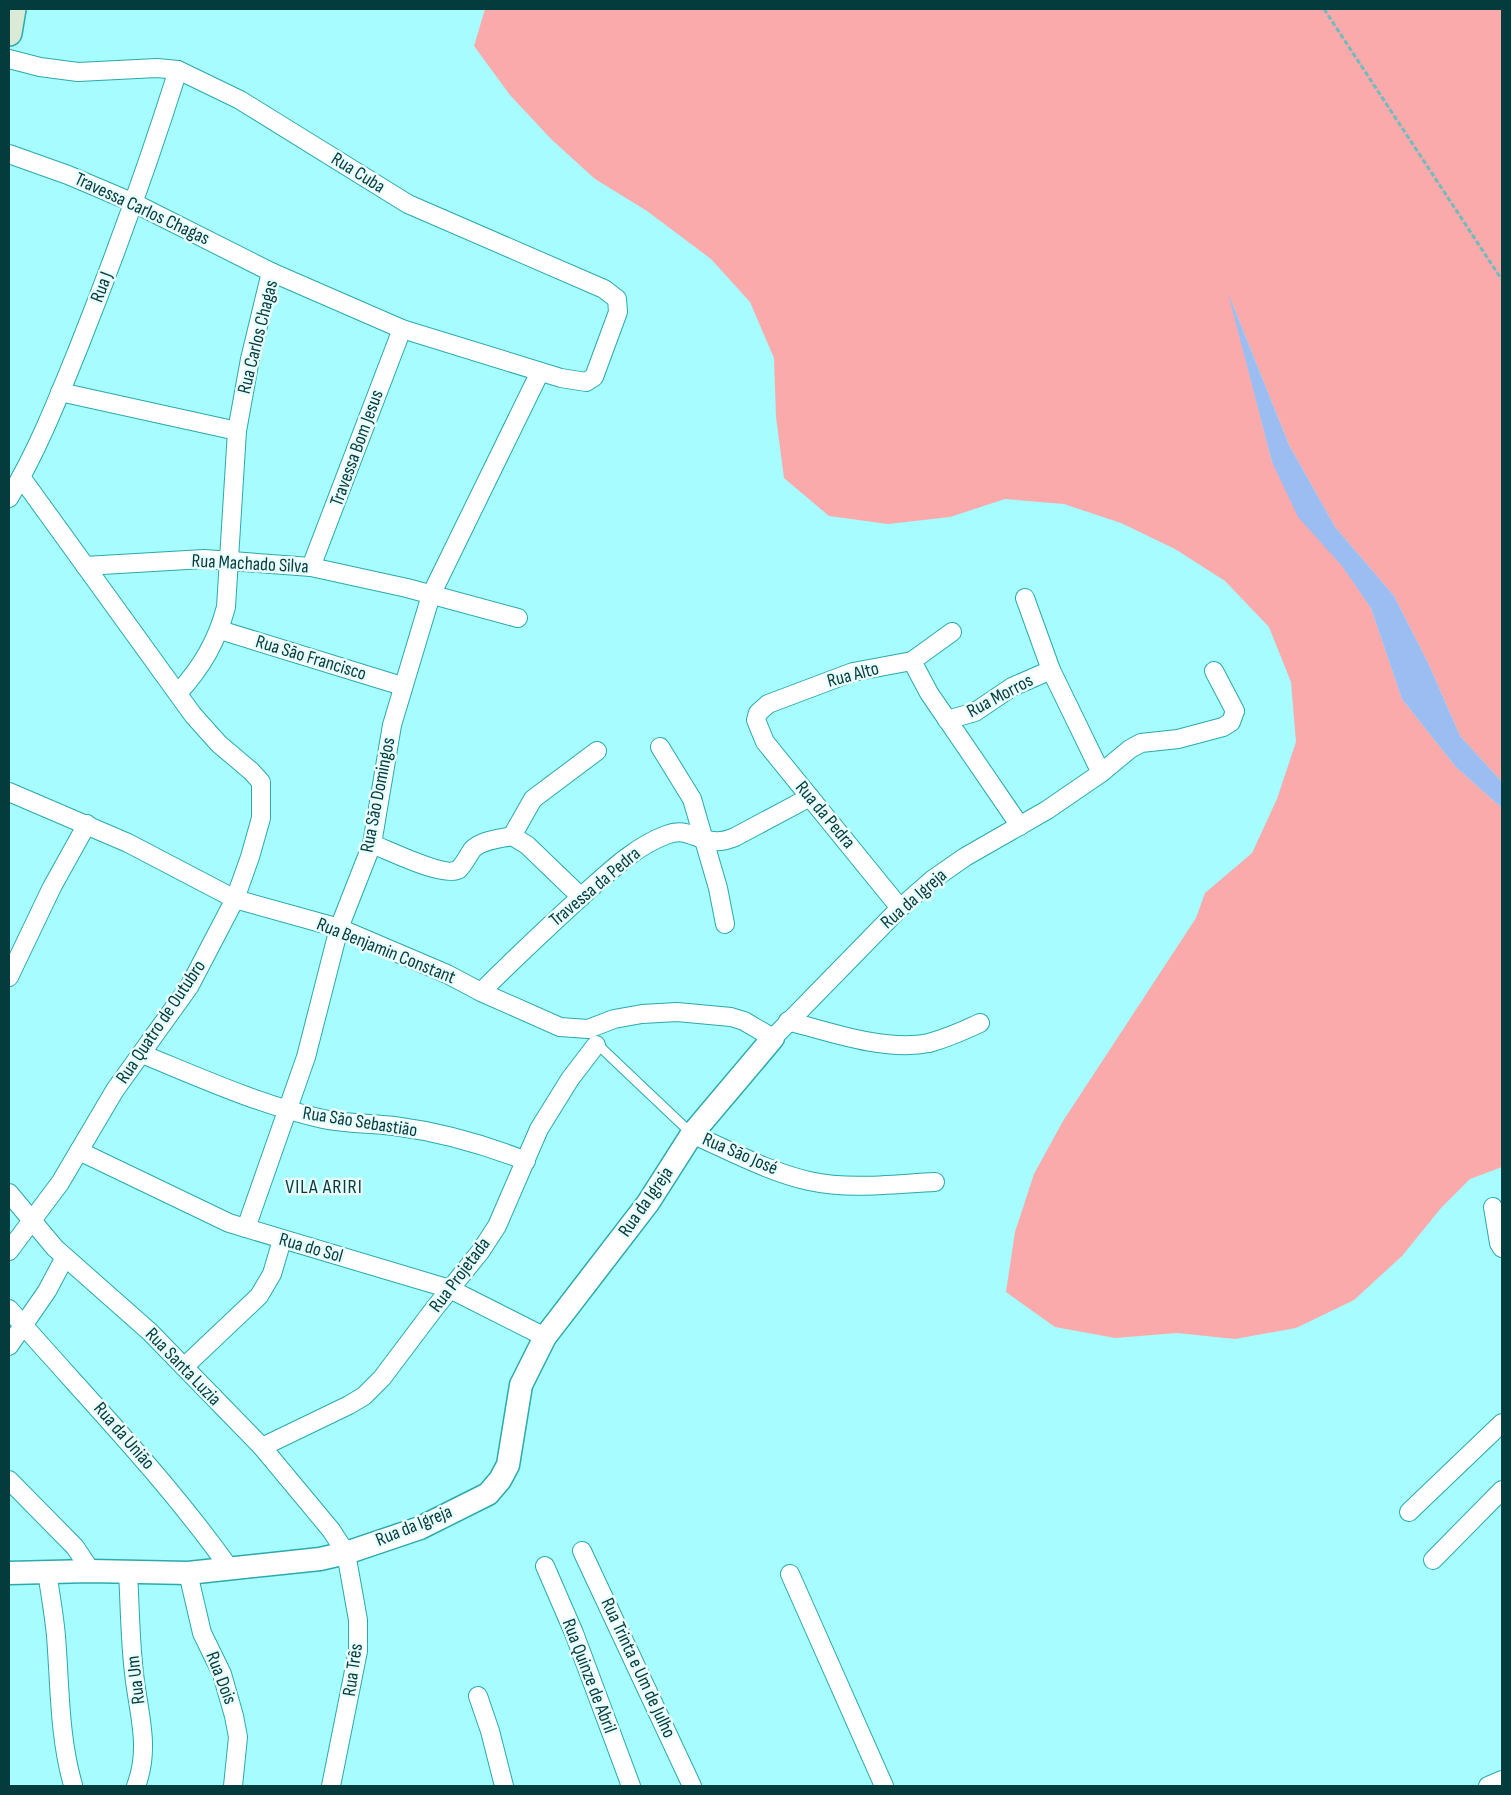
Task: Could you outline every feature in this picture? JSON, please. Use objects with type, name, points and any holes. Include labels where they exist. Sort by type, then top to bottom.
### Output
[{"type":"main road","points":[[9,32],[13,9]]},
{"type":"street","name":"Rua Cuba","points":[[9,59],[40,67],[78,72],[157,68],[178,70],[240,100],[408,204],[613,294],[617,299],[618,312],[598,368],[590,381]]},
{"type":"street","name":"Rua J","points":[[9,498],[22,478],[60,392],[134,203],[178,70]]},
{"type":"street","name":"Travessa Carlos Chagas","points":[[9,154],[68,175],[134,203],[271,272]]},
{"type":"street","name":"Rua Carlos Chagas","points":[[178,693],[198,672],[220,630],[226,607],[237,431],[250,359],[271,272],[402,329],[561,378],[590,381]]},
{"type":"street","name":"Travessa Bom Jesus","points":[[312,567],[402,329]]},
{"type":"street","name":"Rua São Domingos","points":[[246,1228],[288,1110],[319,1012],[339,928],[372,844],[392,725],[402,686],[431,595],[540,372]]},
{"type":"street","points":[[60,392],[237,431]]},
{"type":"street","points":[[22,478],[85,566]]},
{"type":"street","name":"Rua Machado Silva","points":[[85,566],[204,559],[312,567],[350,574],[518,618]]},
{"type":"street","name":"Rua Quatro de Outubro","points":[[9,1251],[60,1183],[115,1090],[189,987],[235,899],[261,818],[261,782],[252,771],[219,744],[192,716],[178,693],[85,566]]},
{"type":"street","name":"Rua Morros","points":[[1025,598],[1051,670],[1101,773]]},
{"type":"street","name":"Rua São Francisco","points":[[220,630],[402,686]]},
{"type":"street","name":"Rua Alto","points":[[756,720],[758,713],[768,704],[814,686],[852,672],[912,661],[952,632]]},
{"type":"street","points":[[912,661],[947,720],[1020,826]]},
{"type":"street","name":"Rua Morros","points":[[947,720],[975,712],[1012,687],[1051,670]]},
{"type":"street","name":"Rua da Igreja","points":[[9,1573],[91,1571],[188,1573],[320,1559],[346,1553],[420,1528],[488,1494],[500,1480],[508,1465],[521,1385],[546,1337],[648,1203],[692,1134],[772,1038],[900,908],[932,880],[965,857],[1020,826],[1101,773],[1130,749],[1141,743],[1178,739],[1223,727],[1231,722],[1235,711],[1214,671]]},
{"type":"street","name":"Rua da Pedra","points":[[756,720],[765,742],[900,908]]},
{"type":"street","points":[[660,747],[692,799],[702,839],[718,888],[725,924]]},
{"type":"street","points":[[512,836],[533,799],[597,751]]},
{"type":"street","name":"Rua Benjamin Constant","points":[[9,792],[86,824],[168,862],[235,899],[339,928],[447,974],[481,992],[560,1027],[588,1029],[614,1019],[642,1014],[677,1012],[744,1020],[772,1038]]},
{"type":"street","name":"Travessa da Pedra","points":[[481,992],[611,869],[644,846],[658,839],[682,832],[702,839],[722,841],[735,837],[810,798]]},
{"type":"street","points":[[9,977],[52,887],[86,824]]},
{"type":"street","points":[[372,844],[438,870],[452,872],[459,868],[474,848],[489,841],[512,836],[527,845],[581,897]]},
{"type":"street","points":[[788,1021],[838,1034],[895,1044],[926,1043],[980,1023]]},
{"type":"street","name":"Rua Projetada","points":[[262,1447],[364,1396],[382,1378],[480,1252],[497,1226],[539,1129],[552,1106],[596,1045]]},
{"type":"street","name":"Rua São Sebastião","points":[[142,1054],[254,1100],[288,1110],[325,1120],[396,1126],[470,1141],[526,1161]]},
{"type":"street","name":"Rua São José","points":[[692,1134],[764,1166],[809,1181],[852,1186],[934,1182]]},
{"type":"street","name":"Rua do Sol","points":[[79,1152],[169,1196],[246,1228],[450,1289],[546,1337]]},
{"type":"street","name":"Rua Santa Luzia","points":[[9,1193],[65,1257],[103,1288],[262,1447],[331,1530],[346,1553]]},
{"type":"street","points":[[1493,1207],[1499,1243],[1502,1248]]},
{"type":"street","points":[[184,1367],[259,1296],[272,1274],[282,1240]]},
{"type":"street","points":[[9,1346],[47,1291],[65,1257]]},
{"type":"street","name":"Rua da União","points":[[9,1309],[145,1459],[200,1526],[230,1569]]},
{"type":"street","points":[[1409,1512],[1502,1423]]},
{"type":"street","points":[[9,1480],[75,1546],[91,1571]]},
{"type":"street","points":[[1433,1560],[1502,1490]]},
{"type":"street","name":"Rua Trinta e Um de Julho","points":[[582,1551],[692,1786]]},
{"type":"street","name":"Rua Três","points":[[331,1786],[358,1651],[358,1620],[346,1553]]},
{"type":"street","name":"Rua Quinze de Abril","points":[[545,1566],[574,1633],[631,1786]]},
{"type":"street","points":[[47,1571],[56,1636],[59,1696],[68,1766],[73,1785]]},
{"type":"street","name":"Rua Um","points":[[128,1572],[134,1672],[144,1732],[144,1755],[136,1786]]},
{"type":"street","name":"Rua Dois","points":[[188,1573],[202,1633],[222,1674],[234,1716],[238,1736],[233,1786]]},
{"type":"street","points":[[790,1574],[884,1786]]},
{"type":"street","points":[[478,1696],[490,1731],[504,1786]]},
{"type":"street","points":[[1488,1786],[1502,1780]]},
{"type":"lane","name":"Rua São José","points":[[588,1029],[596,1045],[692,1134]]},
{"type":"path","points":[[1324,9],[1502,280]]},
{"type":"shaded area","points":[[485,9],[1502,9],[1502,782],[1460,736],[1429,665],[1394,596],[1335,527],[1289,445],[1230,298],[1272,462],[1371,608],[1402,699],[1456,767],[1502,808],[1502,1167],[1470,1179],[1441,1208],[1402,1256],[1354,1300],[1296,1328],[1235,1339],[1177,1333],[1115,1338],[1055,1327],[1006,1292],[1015,1232],[1034,1174],[1063,1121],[1196,918],[1205,893],[1252,853],[1277,799],[1296,742],[1291,682],[1269,627],[1225,581],[1175,549],[1121,523],[1064,504],[1005,499],[950,517],[888,524],[829,516],[784,478],[776,417],[774,358],[750,302],[711,259],[647,211],[595,179],[551,139],[510,95],[474,46]]},
{"type":"water","points":[[1228,293],[1289,445],[1335,527],[1394,596],[1429,665],[1460,736],[1502,782],[1502,808],[1456,767],[1402,699],[1371,608],[1342,566],[1298,517],[1272,462]]},
{"type":"district","name":"VILA ARIRI","points":[[324,1187]]}]
